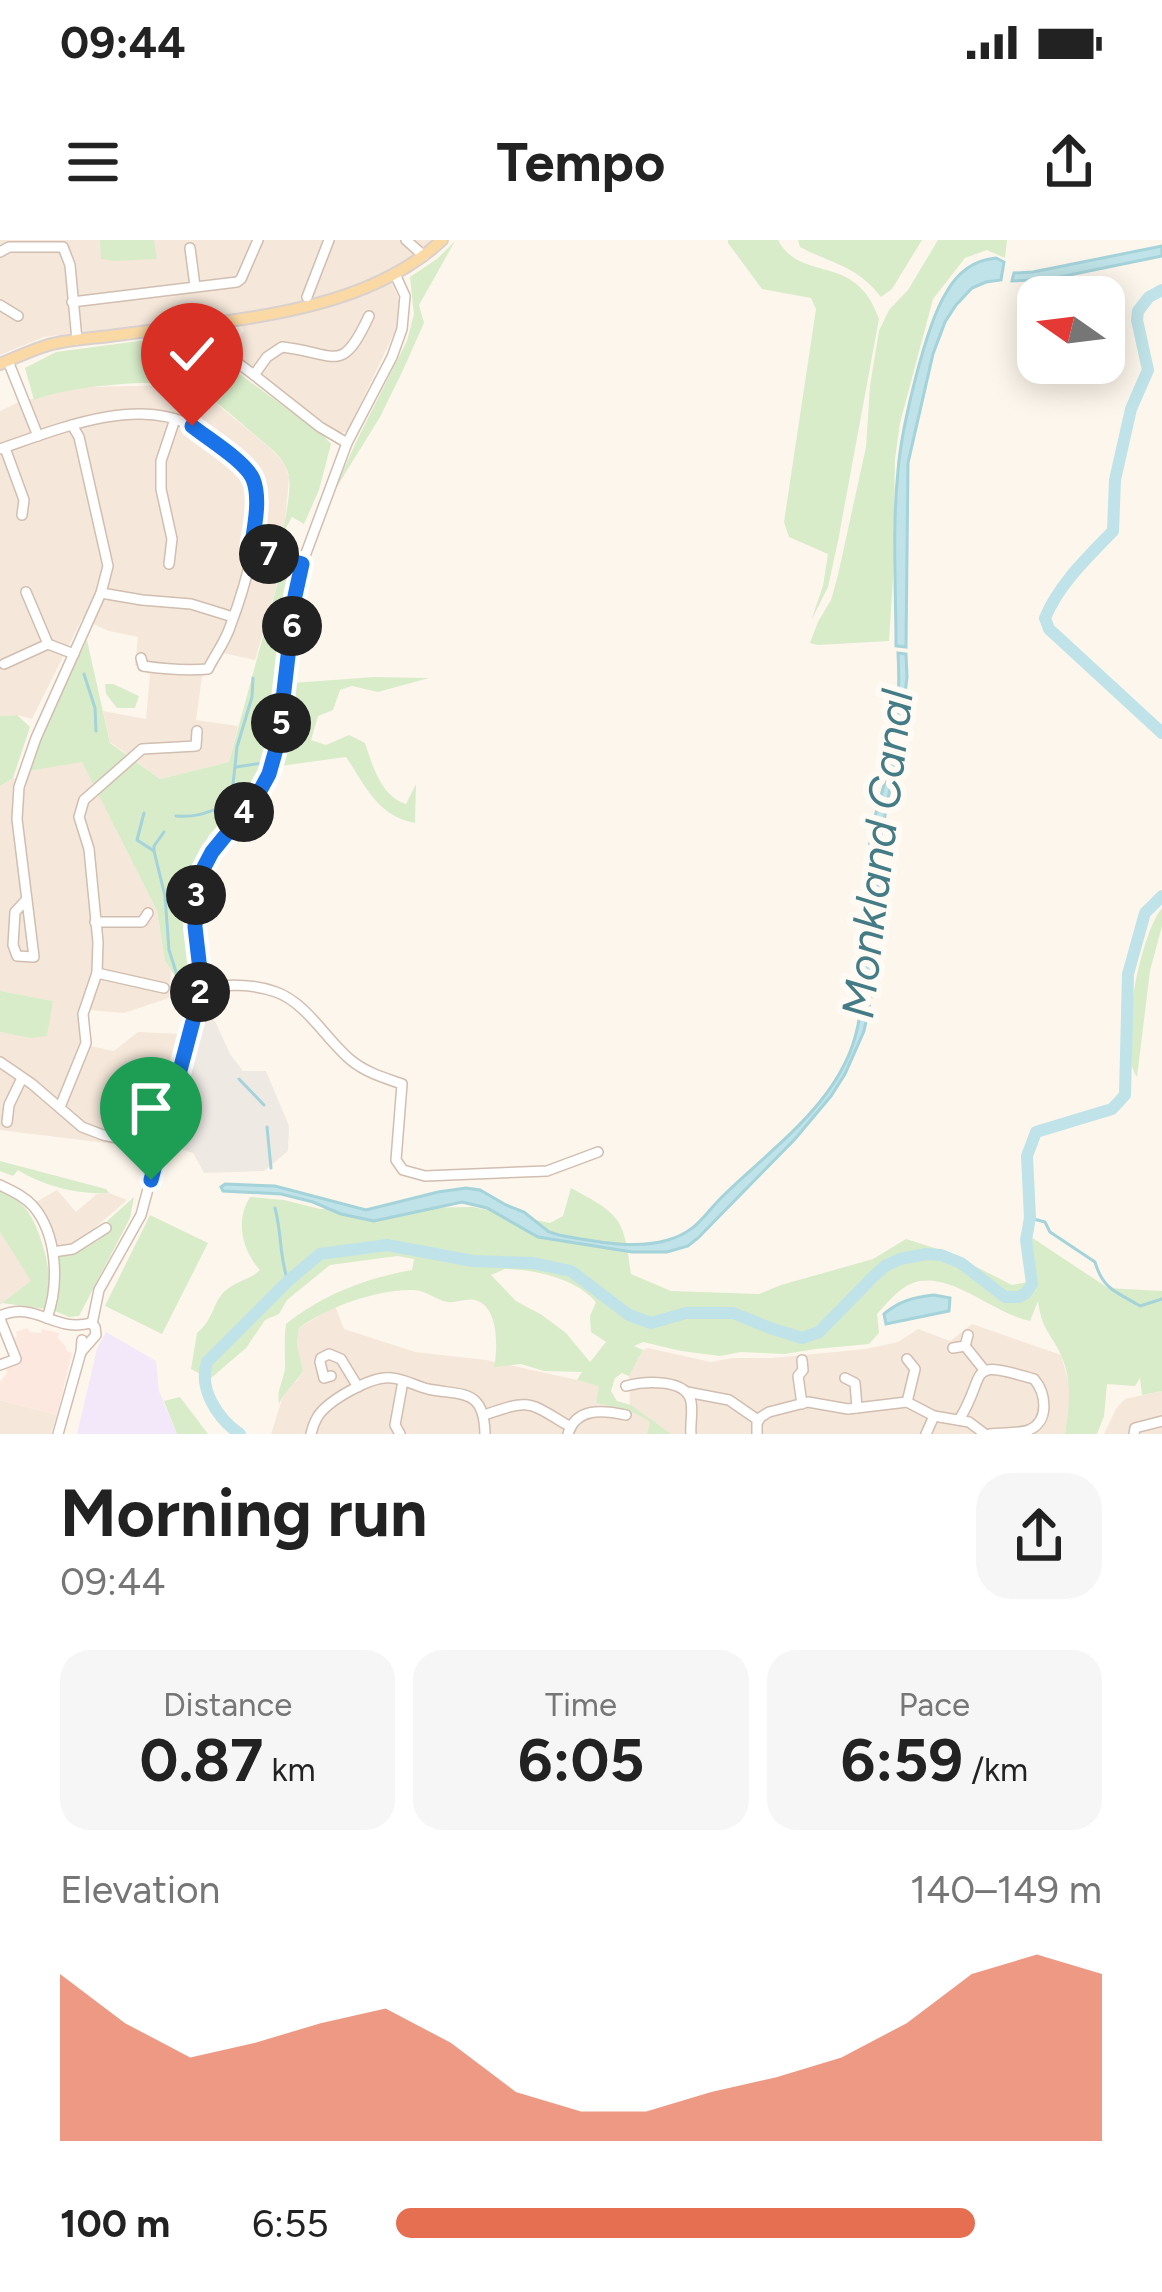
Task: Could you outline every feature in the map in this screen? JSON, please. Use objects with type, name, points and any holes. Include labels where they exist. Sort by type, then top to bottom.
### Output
[{"type":"main road","points":[[4,362],[76,340],[297,309],[395,274],[442,240]]},
{"type":"street","points":[[72,302],[241,279],[258,240]]},
{"type":"street","points":[[307,297],[329,240]]},
{"type":"street","points":[[406,240],[424,256]]},
{"type":"street","points":[[0,251],[62,247],[70,265],[76,340]]},
{"type":"street","points":[[190,248],[195,286]]},
{"type":"street","points":[[58,1434],[82,1333],[99,1290],[141,1215],[202,987],[195,927],[202,871],[269,774],[278,742],[302,564],[347,443],[402,328],[404,296],[395,274]]},
{"type":"street","points":[[0,305],[18,316]]},
{"type":"street","points":[[254,375],[282,347],[327,358],[347,354],[369,316]]},
{"type":"street","points":[[202,337],[347,443]]},
{"type":"street","points":[[4,362],[38,436]]},
{"type":"street","points":[[22,515],[24,500],[3,448],[85,419],[152,415],[175,419],[192,426],[245,468],[255,497],[251,549],[248,577],[231,627],[208,668],[151,668],[143,666],[141,658]]},
{"type":"street","points":[[170,564],[172,539],[161,489],[161,461],[175,419]]},
{"type":"street","points":[[27,899],[15,912],[13,944],[16,956],[34,957],[27,899],[17,819],[19,787],[108,566],[79,437],[72,425]]},
{"type":"street","points":[[251,549],[302,564]]},
{"type":"street","points":[[26,592],[48,644]]},
{"type":"street","points":[[101,592],[191,604],[232,617]]},
{"type":"street","points":[[4,664],[48,644],[74,654]]},
{"type":"street","points":[[60,1107],[86,1043],[83,1014],[97,973],[89,849],[79,817],[84,800],[142,749],[196,746],[197,731]]},
{"type":"street","points":[[95,922],[142,922],[148,913]]},
{"type":"street","points":[[97,973],[164,988]]},
{"type":"street","points":[[202,987],[237,985],[278,992],[349,1059],[366,1071],[402,1084],[396,1160],[403,1170],[425,1176],[547,1171],[598,1152]]},
{"type":"street","points":[[0,1062],[82,1127],[158,1146]]},
{"type":"street","points":[[118,1136],[144,1065]]},
{"type":"street","points":[[7,1122],[22,1078]]},
{"type":"street","points":[[0,1185],[30,1202],[53,1252],[54,1287],[46,1318]]},
{"type":"street","points":[[53,1252],[73,1249],[106,1228]]},
{"type":"street","points":[[0,1365],[16,1359],[0,1317],[21,1310],[82,1333]]},
{"type":"street","points":[[962,1343],[985,1371]]},
{"type":"street","points":[[331,1376],[324,1378],[320,1362],[329,1354],[341,1359],[358,1387]]},
{"type":"street","points":[[907,1359],[915,1369]]},
{"type":"street","points":[[802,1360],[798,1376],[802,1404]]},
{"type":"street","points":[[915,1369],[930,1366]]},
{"type":"street","points":[[757,1434],[758,1420],[769,1412],[802,1404],[857,1408],[907,1402],[934,1416],[969,1422],[987,1434],[1028,1431],[1042,1413],[1044,1396],[1034,1379],[995,1367],[976,1378],[959,1420]]},
{"type":"street","points":[[907,1402],[915,1369]]},
{"type":"street","points":[[310,1434],[322,1411],[358,1387],[388,1377],[430,1389],[464,1392],[484,1415],[485,1434]]},
{"type":"street","points":[[845,1378],[855,1383],[857,1408]]},
{"type":"street","points":[[395,1432],[403,1381]]},
{"type":"street","points":[[626,1386],[651,1382],[685,1389],[692,1398],[691,1432],[675,1432]]},
{"type":"street","points":[[687,1392],[730,1400],[758,1420]]},
{"type":"street","points":[[484,1415],[523,1402],[569,1430],[593,1410],[626,1414]]},
{"type":"street","points":[[926,1434],[934,1416]]},
{"type":"street","points":[[1133,1434],[1135,1428],[1162,1421]]},
{"type":"shaded area","points":[[0,240],[435,240],[387,272],[400,302],[400,321],[347,432],[339,433],[228,352],[244,331],[236,314],[44,337],[0,355]]},
{"type":"shaded area","points":[[183,385],[201,391],[271,449],[285,464],[289,478],[280,574],[255,660],[223,653],[211,673],[202,677],[196,720],[238,726],[229,762],[160,779],[110,742],[103,711],[146,719],[150,675],[135,665],[138,637],[82,619],[32,719],[0,716],[0,411],[82,387]]},
{"type":"shaded area","points":[[82,761],[157,911],[171,971],[169,998],[124,1013],[89,1010],[90,1046],[114,1051],[138,1032],[183,1034],[151,1132],[138,1147],[0,1130],[0,1032],[29,1038],[48,1021],[53,1002],[0,991],[0,786],[13,778],[25,782],[29,771]]},
{"type":"shaded area","points":[[204,997],[243,1071],[266,1071],[289,1126],[288,1151],[264,1171],[204,1173],[193,1153],[167,1144]]},
{"type":"shaded area","points":[[57,1190],[76,1212],[97,1194],[127,1200],[76,1244],[55,1246],[36,1202]]},
{"type":"shaded area","points":[[0,1232],[32,1281],[0,1305]]},
{"type":"shaded area","points":[[335,1306],[344,1329],[415,1352],[486,1360],[600,1385],[596,1403],[630,1410],[629,1376],[648,1348],[711,1362],[772,1358],[866,1349],[898,1342],[918,1329],[950,1341],[972,1324],[1061,1355],[1071,1391],[1065,1434],[271,1434],[285,1390],[303,1371],[299,1328]]},
{"type":"shaded area","points":[[27,1328],[59,1333],[72,1353],[57,1415],[0,1400],[6,1365],[18,1360],[11,1338]]},
{"type":"shaded area","points":[[106,1332],[156,1361],[159,1391],[177,1434],[77,1434],[97,1349]]},
{"type":"shaded area","points":[[1162,1391],[1162,1434],[1104,1434],[1125,1399]]},
{"type":"shaded area","points":[[0,1400],[57,1415],[51,1434],[0,1434]]},
{"type":"green space","points":[[100,240],[154,240],[157,259],[101,259]]},
{"type":"green space","points":[[728,240],[778,240],[800,261],[857,284],[879,319],[828,587],[811,621],[828,554],[789,537],[784,522],[816,309],[811,298],[762,289]]},
{"type":"green space","points":[[798,240],[922,240],[892,289],[881,297],[853,272],[800,247]]},
{"type":"green space","points":[[938,240],[1007,240],[1005,258],[987,250],[965,258],[933,299],[895,459],[889,641],[810,643],[838,575],[866,447],[879,331]]},
{"type":"green space","points":[[455,241],[419,305],[424,323],[403,370],[333,493],[407,341],[414,314],[410,277]]},
{"type":"green space","points":[[162,338],[208,351],[331,444],[304,524],[292,517],[283,533],[289,485],[282,460],[198,390],[164,383],[116,384],[34,400],[25,368],[56,352]]},
{"type":"green space","points":[[292,571],[267,751],[252,789],[209,835],[185,886],[190,999],[165,961],[157,911],[82,762],[29,771],[87,640],[110,743],[160,779],[229,762],[280,574]]},
{"type":"green space","points":[[429,678],[378,692],[352,686],[340,690],[333,710],[318,716],[311,740],[326,745],[349,735],[365,743],[379,780],[397,800],[406,804],[416,784],[415,823],[382,807],[346,757],[280,766],[292,683]]},
{"type":"green space","points":[[105,684],[139,696],[135,708],[117,708]]},
{"type":"green space","points":[[17,715],[30,727],[13,778],[0,786],[0,716]]},
{"type":"green space","points":[[1162,908],[1137,1077],[1131,1063],[1130,1019],[1139,966]]},
{"type":"green space","points":[[0,991],[53,1001],[47,1036],[0,1032]]},
{"type":"green space","points":[[0,1161],[109,1193],[62,1188],[18,1170],[13,1176],[0,1171]]},
{"type":"green space","points":[[571,1188],[600,1205],[622,1229],[631,1274],[671,1291],[759,1294],[873,1259],[906,1239],[947,1252],[1012,1285],[1032,1281],[1036,1291],[1031,1237],[1108,1288],[1162,1291],[1162,1391],[1142,1395],[1140,1378],[1135,1386],[1107,1384],[1097,1434],[1065,1434],[1067,1375],[1038,1301],[1030,1321],[956,1287],[927,1281],[908,1285],[885,1305],[877,1314],[879,1333],[869,1344],[720,1356],[643,1342],[634,1346],[643,1350],[629,1376],[622,1373],[615,1378],[611,1391],[617,1401],[631,1405],[671,1434],[647,1434],[650,1422],[644,1418],[596,1403],[599,1386],[577,1380],[582,1372],[544,1371],[521,1364],[494,1367],[495,1329],[483,1304],[448,1302],[413,1290],[353,1301],[299,1328],[303,1371],[279,1404],[286,1324],[345,1289],[412,1270],[414,1259],[397,1256],[330,1265],[287,1300],[279,1314],[265,1320],[246,1348],[210,1379],[191,1369],[197,1333],[221,1296],[260,1270],[243,1235],[250,1197],[320,1209],[473,1207],[550,1223],[563,1216]],"holes":[[[505,1269],[566,1281],[596,1302],[590,1316],[591,1332],[606,1342],[590,1362],[566,1333],[516,1301],[491,1275]]]},
{"type":"green space","points":[[0,1191],[24,1207],[40,1235],[50,1288],[45,1309],[2,1303],[31,1281],[0,1232]]},
{"type":"green space","points":[[134,1197],[130,1218],[79,1316],[55,1311],[55,1257],[96,1242],[110,1231],[105,1223]]},
{"type":"green space","points":[[150,1215],[208,1243],[162,1334],[105,1306]]},
{"type":"green space","points":[[180,1397],[208,1434],[177,1434],[164,1401]]},
{"type":"water","points":[[1162,246],[1162,256],[1065,276],[1017,276],[1012,281],[1014,273]]},
{"type":"water","points":[[996,258],[1004,262],[1001,280],[972,288],[956,305],[933,354],[908,463],[906,647],[896,646],[896,493],[915,379],[950,286],[973,265]]},
{"type":"water","name":"Monkland Canal","points":[[898,653],[906,654],[907,677],[880,842],[874,982],[864,1031],[831,1096],[795,1139],[688,1246],[667,1252],[632,1252],[538,1237],[487,1208],[462,1202],[374,1221],[281,1194],[223,1191],[225,1184],[275,1186],[366,1210],[466,1188],[524,1212],[549,1232],[614,1244],[655,1243],[693,1227],[823,1098],[850,1052],[864,979],[870,842],[897,722]]},
{"type":"water","points":[[934,1295],[950,1298],[949,1311],[886,1324],[884,1314],[895,1306]]},
{"type":"waterway","points":[[1162,290],[1138,311],[1148,370],[1131,409],[1115,480],[1113,531],[1066,582],[1045,618],[1049,629],[1162,733]]},
{"type":"waterway","points":[[84,674],[95,708],[96,731]]},
{"type":"waterway","points":[[176,816],[227,805],[253,678]]},
{"type":"waterway","points":[[236,767],[263,763]]},
{"type":"waterway","points":[[144,813],[137,840],[154,851],[182,1011]]},
{"type":"waterway","points":[[154,851],[164,832]]},
{"type":"waterway","points":[[240,1434],[212,1402],[205,1383],[207,1362],[320,1254],[387,1245],[473,1261],[533,1263],[571,1271],[629,1315],[651,1323],[686,1313],[733,1313],[802,1338],[819,1332],[885,1266],[900,1259],[941,1255],[961,1263],[1005,1297],[1026,1293],[1032,1284],[1026,1240],[1030,1218],[1027,1156],[1036,1132],[1112,1109],[1125,1095],[1128,974],[1145,913],[1162,896]]},
{"type":"waterway","points":[[239,1079],[264,1105]]},
{"type":"waterway","points":[[267,1127],[271,1168]]},
{"type":"waterway","points":[[275,1208],[288,1281]]},
{"type":"waterway","points":[[1030,1218],[1045,1222],[1050,1232],[1095,1262],[1102,1279],[1118,1293],[1140,1306],[1162,1299]]},
{"type":"route","points":[[151,1180],[202,987],[196,892],[212,852],[256,798],[269,774],[278,742],[302,564],[251,549],[252,478],[192,426]]}]
